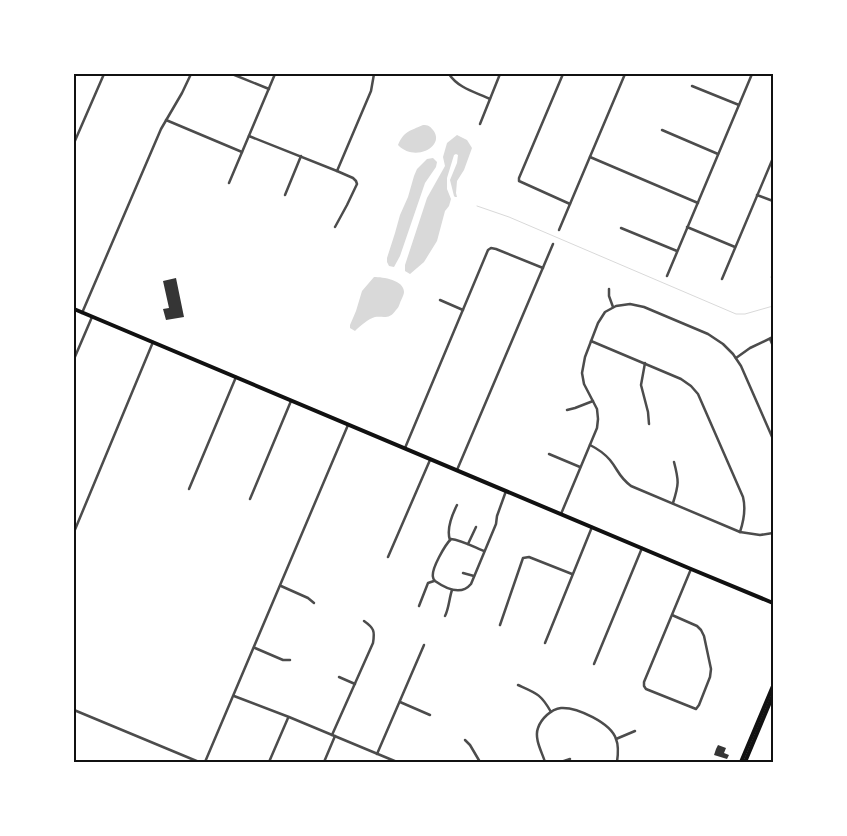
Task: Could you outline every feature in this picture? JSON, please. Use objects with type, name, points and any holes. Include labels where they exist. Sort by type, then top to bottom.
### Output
[{"type":"main road","points":[[74,309],[773,603]]},
{"type":"main road","points":[[741,762],[773,686]]},
{"type":"main road","points":[[745,762],[773,695]]},
{"type":"street","points":[[74,143],[104,74]]},
{"type":"street","points":[[82,313],[161,129],[182,93],[190,74]]},
{"type":"street","points":[[232,74],[269,89]]},
{"type":"street","points":[[229,182],[275,74]]},
{"type":"street","points":[[338,171],[371,92],[374,74]]},
{"type":"street","points":[[449,74],[462,87],[490,99]]},
{"type":"street","points":[[480,124],[500,74]]},
{"type":"street","points":[[519,181],[564,74]]},
{"type":"street","points":[[560,230],[625,74]]},
{"type":"street","points":[[667,276],[752,74]]},
{"type":"street","points":[[692,86],[739,105]]},
{"type":"street","points":[[166,120],[242,152]]},
{"type":"street","points":[[662,130],[718,154]]},
{"type":"street","points":[[249,136],[338,171],[356,181],[357,184],[335,227]]},
{"type":"street","points":[[285,195],[301,156]]},
{"type":"street","points":[[590,157],[698,203]]},
{"type":"street","points":[[722,279],[773,158]]},
{"type":"street","points":[[515,183],[519,181]]},
{"type":"street","points":[[519,181],[570,204]]},
{"type":"street","points":[[757,195],[773,201]]},
{"type":"street","points":[[688,227],[735,247]]},
{"type":"street","points":[[621,228],[677,252]]},
{"type":"street","points":[[489,244],[491,248]]},
{"type":"street","points":[[457,470],[553,244]]},
{"type":"street","points":[[491,248],[496,248],[543,268]]},
{"type":"street","points":[[405,448],[487,253],[491,248]]},
{"type":"street","points":[[609,289],[609,296],[613,307]]},
{"type":"street","points":[[440,300],[463,310]]},
{"type":"street","points":[[562,514],[597,428],[597,409],[584,384],[582,373],[584,357],[598,323],[605,312],[613,307],[630,304],[644,308],[715,338],[723,344],[736,358],[743,370],[773,439]]},
{"type":"street","points":[[74,359],[92,317]]},
{"type":"street","points":[[736,358],[750,348],[772,338],[773,346]]},
{"type":"street","points":[[591,340],[681,379],[698,394],[743,497],[745,512],[740,532]]},
{"type":"street","points":[[74,532],[153,342]]},
{"type":"street","points":[[645,363],[641,385],[649,424]]},
{"type":"street","points":[[189,489],[236,377]]},
{"type":"street","points":[[250,499],[291,401]]},
{"type":"street","points":[[567,410],[593,401]]},
{"type":"street","points":[[205,762],[349,425]]},
{"type":"street","points":[[767,427],[772,426]]},
{"type":"street","points":[[590,445],[602,451],[611,461],[618,474],[631,486],[740,532],[773,535]]},
{"type":"street","points":[[550,454],[581,467]]},
{"type":"street","points":[[388,557],[430,459]]},
{"type":"street","points":[[673,503],[678,487],[678,476],[674,462]]},
{"type":"street","points":[[418,606],[428,582],[434,581],[452,590],[467,589],[471,584],[496,524],[506,491]]},
{"type":"street","points":[[450,540],[448,533],[457,505]]},
{"type":"street","points":[[468,545],[476,527]]},
{"type":"street","points":[[544,643],[592,527]]},
{"type":"street","points":[[450,540],[458,540],[484,551]]},
{"type":"street","points":[[434,581],[433,574],[445,546],[450,540]]},
{"type":"street","points":[[594,664],[642,548]]},
{"type":"street","points":[[500,625],[523,558],[529,557],[572,574]]},
{"type":"street","points":[[672,615],[697,626],[704,636],[711,670],[710,677],[696,709],[644,686],[672,615],[691,569]]},
{"type":"street","points":[[463,573],[474,576]]},
{"type":"street","points":[[281,586],[308,598],[314,603]]},
{"type":"street","points":[[445,616],[452,590]]},
{"type":"street","points":[[324,762],[333,736],[373,644],[374,633],[372,626],[364,621]]},
{"type":"street","points":[[377,754],[424,646]]},
{"type":"street","points":[[255,648],[283,660],[290,660]]},
{"type":"street","points":[[339,677],[355,684]]},
{"type":"street","points":[[518,685],[538,694],[551,712]]},
{"type":"street","points":[[234,696],[397,762]]},
{"type":"street","points":[[400,702],[430,715]]},
{"type":"street","points":[[545,762],[537,740],[538,729],[544,718],[559,708],[570,709],[598,720],[610,730],[616,739],[617,762]]},
{"type":"street","points":[[74,710],[199,762]]},
{"type":"street","points":[[269,762],[289,717]]},
{"type":"street","points":[[616,739],[635,731]]},
{"type":"street","points":[[465,740],[480,762]]},
{"type":"street","points":[[561,762],[570,759]]},
{"type":"shaded area","points":[[423,125],[431,128],[436,136],[432,147],[420,152],[412,152],[398,145],[405,134]]},
{"type":"shaded area","points":[[457,135],[467,140],[472,148],[464,170],[457,181],[457,197],[454,196],[450,180],[457,163],[458,155],[456,154],[454,155],[447,178],[447,189],[451,199],[445,211],[437,241],[424,262],[410,274],[405,271],[405,265],[427,198],[445,166],[443,157],[447,143]]},
{"type":"shaded area","points":[[433,158],[437,162],[436,167],[425,183],[400,256],[394,267],[389,266],[387,258],[414,176],[417,169],[427,159]]},
{"type":"shaded area","points":[[374,277],[397,282],[403,288],[404,295],[398,308],[391,315],[372,318],[355,331],[350,328],[350,325],[362,291]]},
{"type":"building","points":[[176,278],[184,317],[166,320],[163,309],[169,308],[163,281]]},
{"type":"building","points":[[718,745],[726,748],[724,753],[729,755],[727,759],[714,755]]},
{"type":"waterway","points":[[477,206],[509,217],[736,314],[745,314],[773,306]]}]
